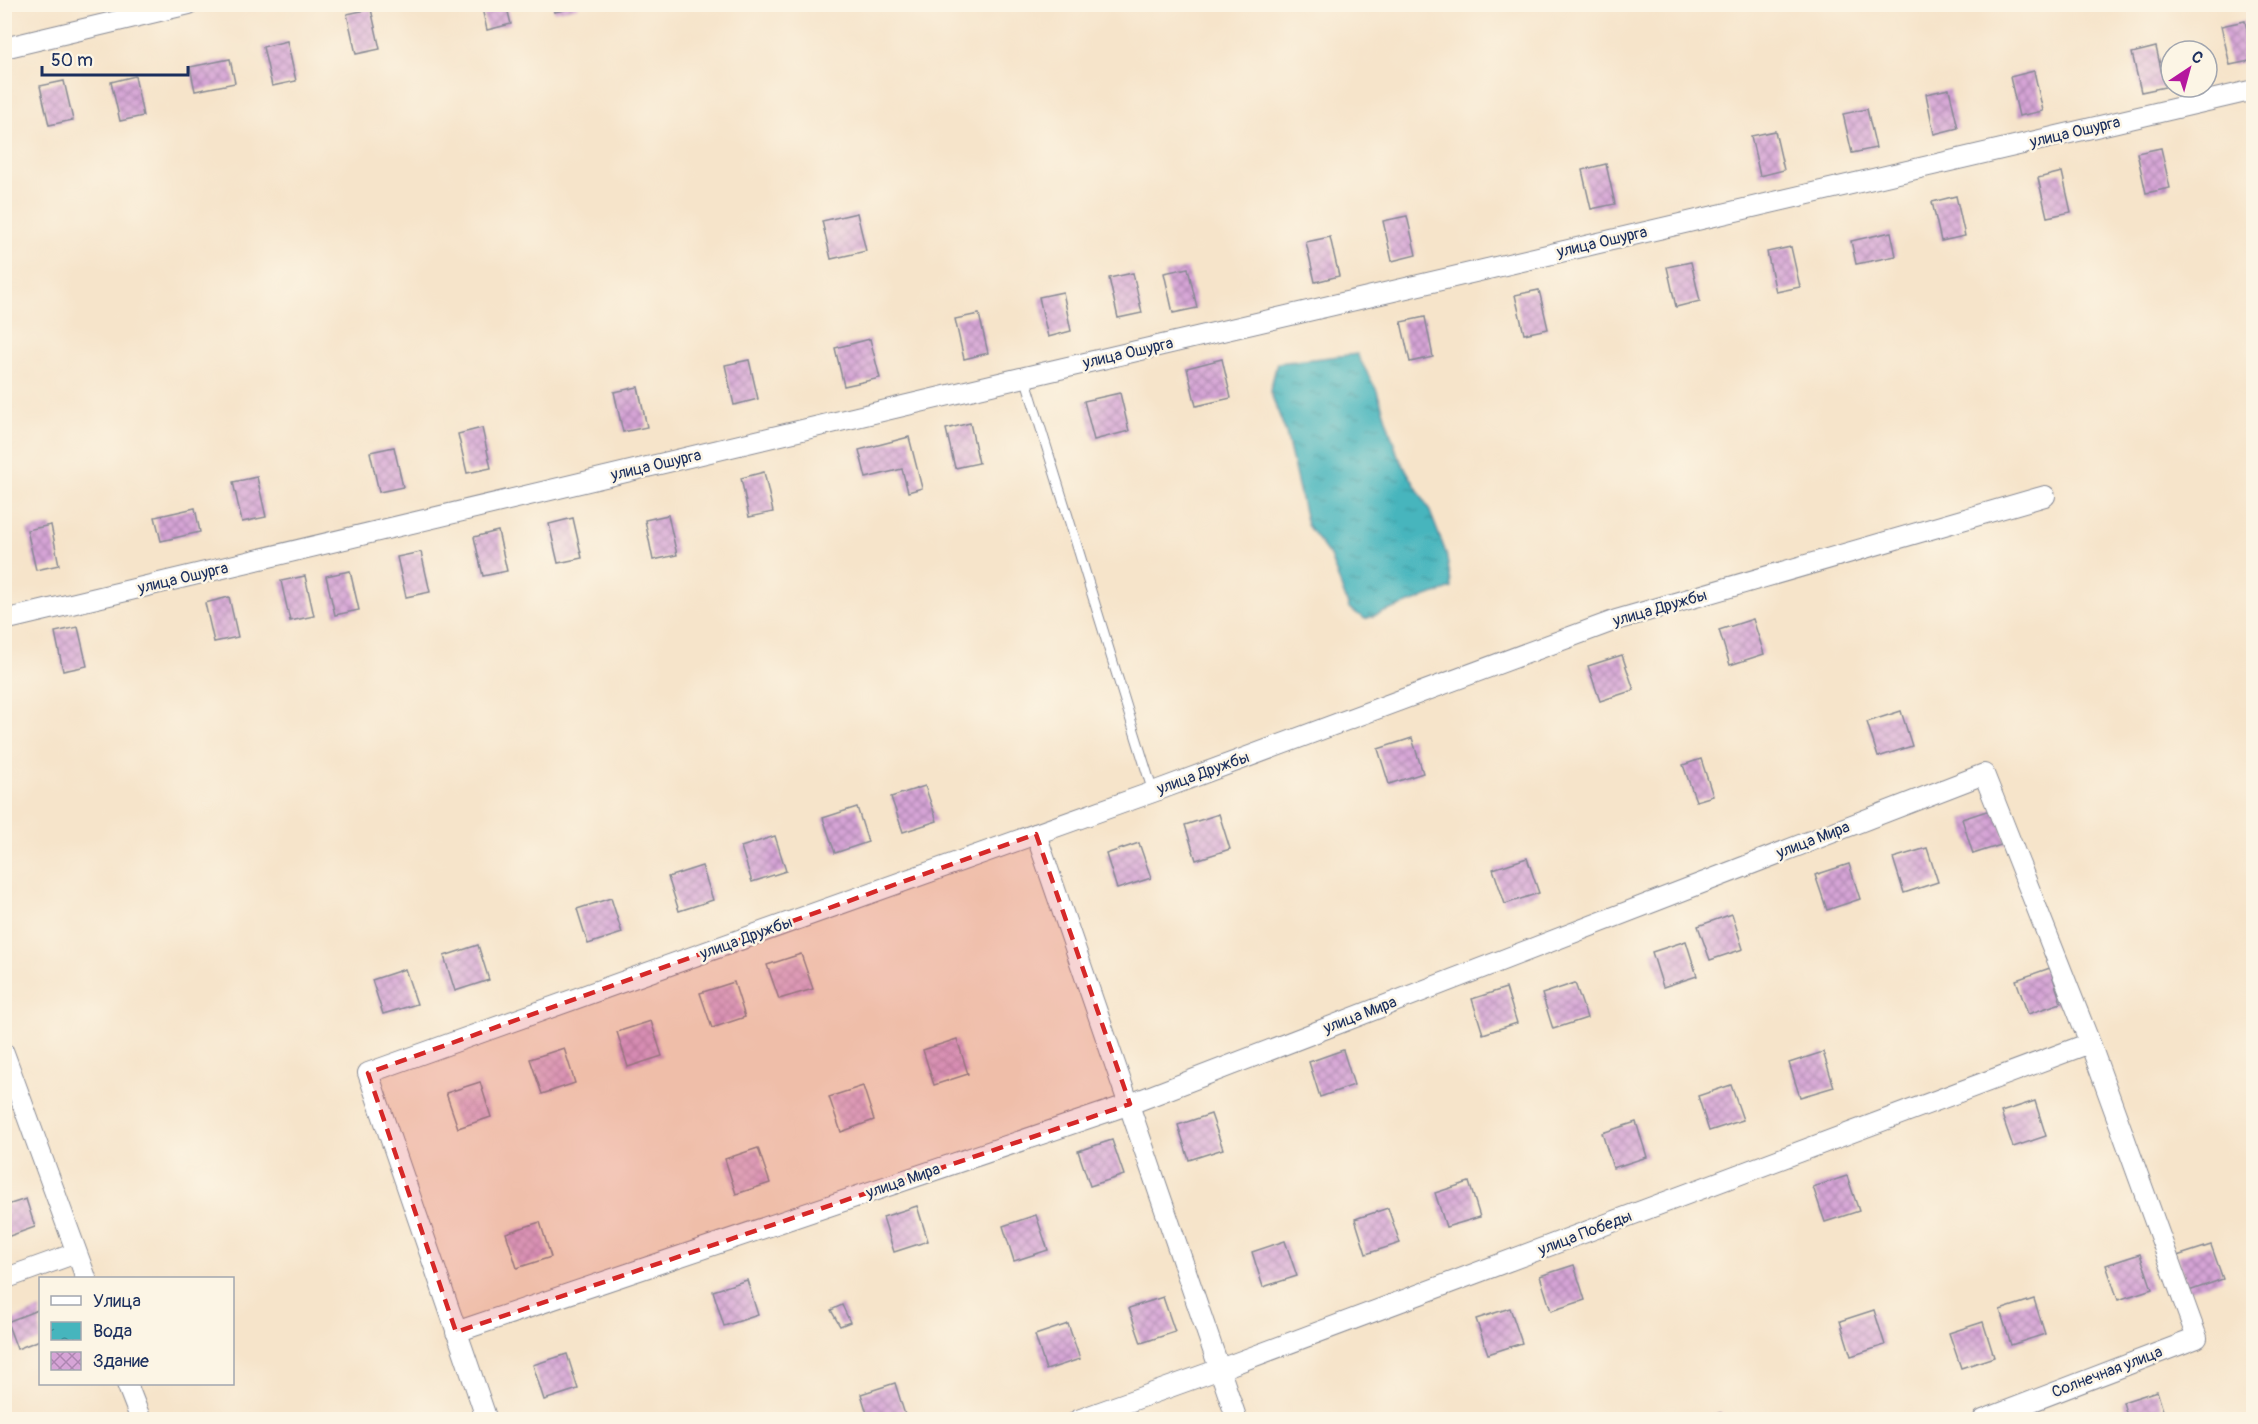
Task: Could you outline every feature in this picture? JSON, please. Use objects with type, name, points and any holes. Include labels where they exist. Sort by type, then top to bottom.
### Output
[{"type":"street","points":[[4,48],[189,4]]},
{"type":"street","name":"улица Ошурга","points":[[4,620],[1025,377],[2253,90]]},
{"type":"street","name":"улица Дружбы","points":[[456,1332],[368,1073],[1153,792],[1616,620],[2045,496]]},
{"type":"street","name":"улица Мира","points":[[456,1332],[1130,1104],[1984,774],[2090,1043]]},
{"type":"street","points":[[1036,834],[1237,1419]]},
{"type":"street","name":"Солнечная улица","points":[[1983,1419],[2197,1338],[2090,1043]]},
{"type":"street","name":"улица Победы","points":[[1078,1419],[1220,1369],[2090,1043]]},
{"type":"street","points":[[4,1053],[86,1277]]},
{"type":"street","points":[[4,1279],[76,1252]]},
{"type":"street","points":[[456,1332],[487,1419]]},
{"type":"street","points":[[128,1385],[141,1419]]},
{"type":"lane","points":[[1025,377],[1153,792]]},
{"type":"highlighted area","points":[[1036,834],[1130,1104],[456,1332],[368,1073]]},
{"type":"water","points":[[1357,354],[1377,391],[1398,456],[1429,509],[1446,553],[1452,588],[1365,619],[1349,608],[1330,556],[1307,525],[1286,433],[1270,391],[1277,363]]},
{"type":"building","points":[[481,4],[506,4],[511,24],[487,30]]},
{"type":"building","points":[[552,4],[577,4],[578,7],[554,12]]},
{"type":"building","points":[[371,9],[380,49],[356,54],[347,14]]},
{"type":"building","points":[[2245,21],[2254,60],[2230,65],[2221,26]]},
{"type":"building","points":[[287,41],[296,81],[272,86],[263,47]]},
{"type":"building","points":[[2156,47],[2159,60],[2159,88],[2141,92],[2132,53]]},
{"type":"building","points":[[230,59],[235,83],[195,91],[190,67]]},
{"type":"building","points":[[2034,71],[2043,111],[2019,116],[2010,77]]},
{"type":"building","points":[[135,76],[143,116],[120,121],[111,82]]},
{"type":"building","points":[[64,81],[73,120],[49,125],[40,86]]},
{"type":"building","points":[[1949,89],[1958,128],[1934,134],[1926,94]]},
{"type":"building","points":[[1867,109],[1876,148],[1852,153],[1843,114]]},
{"type":"building","points":[[1775,131],[1784,170],[1760,176],[1751,136]]},
{"type":"building","points":[[2161,148],[2170,188],[2146,193],[2137,153]]},
{"type":"building","points":[[1606,164],[1615,204],[1591,209],[1582,170]]},
{"type":"building","points":[[2062,172],[2071,212],[2047,217],[2038,178]]},
{"type":"building","points":[[1956,196],[1965,236],[1941,241],[1932,202]]},
{"type":"building","points":[[857,213],[866,251],[831,259],[822,221]]},
{"type":"building","points":[[1407,216],[1416,255],[1392,261],[1383,221]]},
{"type":"building","points":[[1891,232],[1896,256],[1856,264],[1851,241]]},
{"type":"building","points":[[1330,237],[1339,276],[1315,282],[1306,242]]},
{"type":"building","points":[[1791,247],[1800,287],[1776,292],[1767,252]]},
{"type":"building","points":[[1691,262],[1700,301],[1676,307],[1667,267]]},
{"type":"building","points":[[1188,268],[1197,308],[1173,313],[1164,273]]},
{"type":"building","points":[[1133,273],[1142,313],[1118,318],[1109,278]]},
{"type":"building","points":[[1539,290],[1548,329],[1524,334],[1515,295]]},
{"type":"building","points":[[1063,292],[1071,331],[1048,337],[1039,297]]},
{"type":"building","points":[[979,314],[988,353],[964,359],[955,319]]},
{"type":"building","points":[[1425,317],[1433,357],[1410,362],[1401,322]]},
{"type":"building","points":[[870,339],[880,378],[844,386],[835,348]]},
{"type":"building","points":[[1222,359],[1231,398],[1196,406],[1187,368]]},
{"type":"building","points":[[749,360],[758,399],[734,405],[725,365]]},
{"type":"building","points":[[638,387],[647,427],[623,432],[614,392]]},
{"type":"building","points":[[1120,393],[1129,431],[1094,440],[1084,401]]},
{"type":"building","points":[[970,423],[979,463],[955,468],[946,429]]},
{"type":"building","points":[[482,428],[491,468],[467,473],[458,434]]},
{"type":"building","points":[[909,437],[922,488],[908,492],[902,469],[866,478],[859,450]]},
{"type":"building","points":[[394,447],[403,487],[379,492],[370,452]]},
{"type":"building","points":[[764,472],[773,512],[749,517],[741,478]]},
{"type":"building","points":[[257,477],[266,517],[242,522],[233,482]]},
{"type":"building","points":[[195,508],[200,532],[161,541],[155,517]]},
{"type":"building","points":[[668,515],[677,555],[653,560],[645,520]]},
{"type":"building","points":[[573,518],[582,558],[558,563],[549,524]]},
{"type":"building","points":[[51,525],[59,565],[36,570],[27,530]]},
{"type":"building","points":[[498,531],[507,571],[483,576],[474,537]]},
{"type":"building","points":[[421,552],[430,592],[406,597],[397,557]]},
{"type":"building","points":[[350,571],[359,610],[335,615],[326,576]]},
{"type":"building","points":[[305,576],[314,616],[290,621],[281,581]]},
{"type":"building","points":[[229,597],[238,637],[214,642],[205,603]]},
{"type":"building","points":[[1753,619],[1764,654],[1730,665],[1719,630]]},
{"type":"building","points":[[78,627],[87,666],[63,671],[55,632]]},
{"type":"building","points":[[1622,655],[1634,690],[1600,701],[1588,666]]},
{"type":"building","points":[[1901,711],[1912,746],[1878,757],[1867,722]]},
{"type":"building","points":[[1412,738],[1423,773],[1389,784],[1378,749]]},
{"type":"building","points":[[1701,759],[1713,796],[1696,801],[1683,765]]},
{"type":"building","points":[[925,786],[937,821],[903,832],[891,797]]},
{"type":"building","points":[[857,807],[868,842],[835,853],[823,818]]},
{"type":"building","points":[[1996,808],[2007,843],[1973,854],[1962,819]]},
{"type":"building","points":[[1219,814],[1230,849],[1196,860],[1185,825]]},
{"type":"building","points":[[775,836],[786,871],[752,882],[741,847]]},
{"type":"building","points":[[1139,843],[1151,878],[1117,889],[1106,854]]},
{"type":"building","points":[[1927,848],[1938,882],[1904,893],[1893,858]]},
{"type":"building","points":[[1527,858],[1539,893],[1505,904],[1493,869]]},
{"type":"building","points":[[1849,864],[1860,899],[1827,910],[1815,875]]},
{"type":"building","points":[[702,866],[713,900],[679,911],[668,877]]},
{"type":"building","points":[[611,898],[622,933],[588,944],[577,909]]},
{"type":"building","points":[[1732,914],[1743,949],[1710,960],[1698,926]]},
{"type":"building","points":[[1686,941],[1697,976],[1663,987],[1652,952]]},
{"type":"building","points":[[478,945],[489,980],[455,991],[444,956]]},
{"type":"building","points":[[801,954],[813,989],[779,999],[767,965]]},
{"type":"building","points":[[2050,968],[2061,1003],[2028,1014],[2016,980]]},
{"type":"building","points":[[405,969],[417,1004],[383,1014],[372,980]]},
{"type":"building","points":[[734,982],[745,1017],[712,1028],[700,993]]},
{"type":"building","points":[[1575,983],[1587,1018],[1553,1029],[1542,994]]},
{"type":"building","points":[[1506,988],[1517,1023],[1483,1034],[1472,999]]},
{"type":"building","points":[[651,1021],[662,1056],[628,1067],[617,1032]]},
{"type":"building","points":[[957,1039],[968,1074],[934,1085],[923,1050]]},
{"type":"building","points":[[564,1048],[575,1083],[542,1094],[530,1059]]},
{"type":"building","points":[[1343,1050],[1354,1085],[1320,1097],[1309,1062]]},
{"type":"building","points":[[1823,1052],[1834,1087],[1800,1097],[1789,1063]]},
{"type":"building","points":[[480,1082],[491,1117],[458,1128],[446,1093]]},
{"type":"building","points":[[1731,1085],[1743,1120],[1709,1131],[1698,1096]]},
{"type":"building","points":[[863,1086],[874,1120],[841,1132],[829,1097]]},
{"type":"building","points":[[2035,1101],[2046,1136],[2013,1147],[2001,1112]]},
{"type":"building","points":[[1211,1114],[1223,1149],[1189,1160],[1178,1125]]},
{"type":"building","points":[[1636,1122],[1647,1157],[1613,1168],[1602,1133]]},
{"type":"building","points":[[1112,1140],[1124,1175],[1090,1186],[1078,1151]]},
{"type":"building","points":[[758,1148],[770,1183],[736,1194],[725,1159]]},
{"type":"building","points":[[1847,1176],[1859,1211],[1825,1222],[1813,1187]]},
{"type":"building","points":[[1469,1182],[1480,1217],[1446,1227],[1435,1193]]},
{"type":"building","points":[[26,1199],[35,1227],[4,1238],[4,1206]]},
{"type":"building","points":[[917,1206],[928,1241],[894,1252],[883,1217]]},
{"type":"building","points":[[1388,1208],[1400,1243],[1366,1254],[1355,1219]]},
{"type":"building","points":[[1036,1215],[1048,1250],[1014,1261],[1003,1226]]},
{"type":"building","points":[[540,1222],[551,1257],[517,1268],[506,1233]]},
{"type":"building","points":[[1285,1241],[1297,1276],[1263,1287],[1252,1252]]},
{"type":"building","points":[[2211,1245],[2223,1279],[2189,1291],[2177,1256]]},
{"type":"building","points":[[2140,1254],[2152,1289],[2118,1300],[2106,1265]]},
{"type":"building","points":[[1574,1265],[1585,1300],[1551,1311],[1540,1276]]},
{"type":"building","points":[[747,1280],[758,1315],[724,1326],[713,1291]]},
{"type":"building","points":[[1163,1297],[1175,1332],[1141,1343],[1129,1308]]},
{"type":"building","points":[[2034,1299],[2045,1334],[2011,1345],[2000,1310]]},
{"type":"building","points":[[842,1305],[850,1322],[840,1326],[831,1310]]},
{"type":"building","points":[[1510,1308],[1522,1343],[1488,1354],[1476,1319]]},
{"type":"building","points":[[39,1309],[39,1340],[17,1349],[7,1322]]},
{"type":"building","points":[[1874,1310],[1885,1345],[1851,1356],[1840,1321]]},
{"type":"building","points":[[1983,1322],[1994,1357],[1961,1368],[1949,1333]]},
{"type":"building","points":[[1068,1324],[1080,1359],[1046,1370],[1035,1335]]},
{"type":"building","points":[[567,1354],[578,1389],[544,1400],[533,1365]]},
{"type":"building","points":[[895,1383],[906,1418],[869,1420],[861,1394]]},
{"type":"building","points":[[2157,1391],[2166,1420],[2128,1420],[2123,1402]]},
{"type":"building","points":[[1721,1413],[1724,1420],[1701,1420],[1701,1419]]}]
